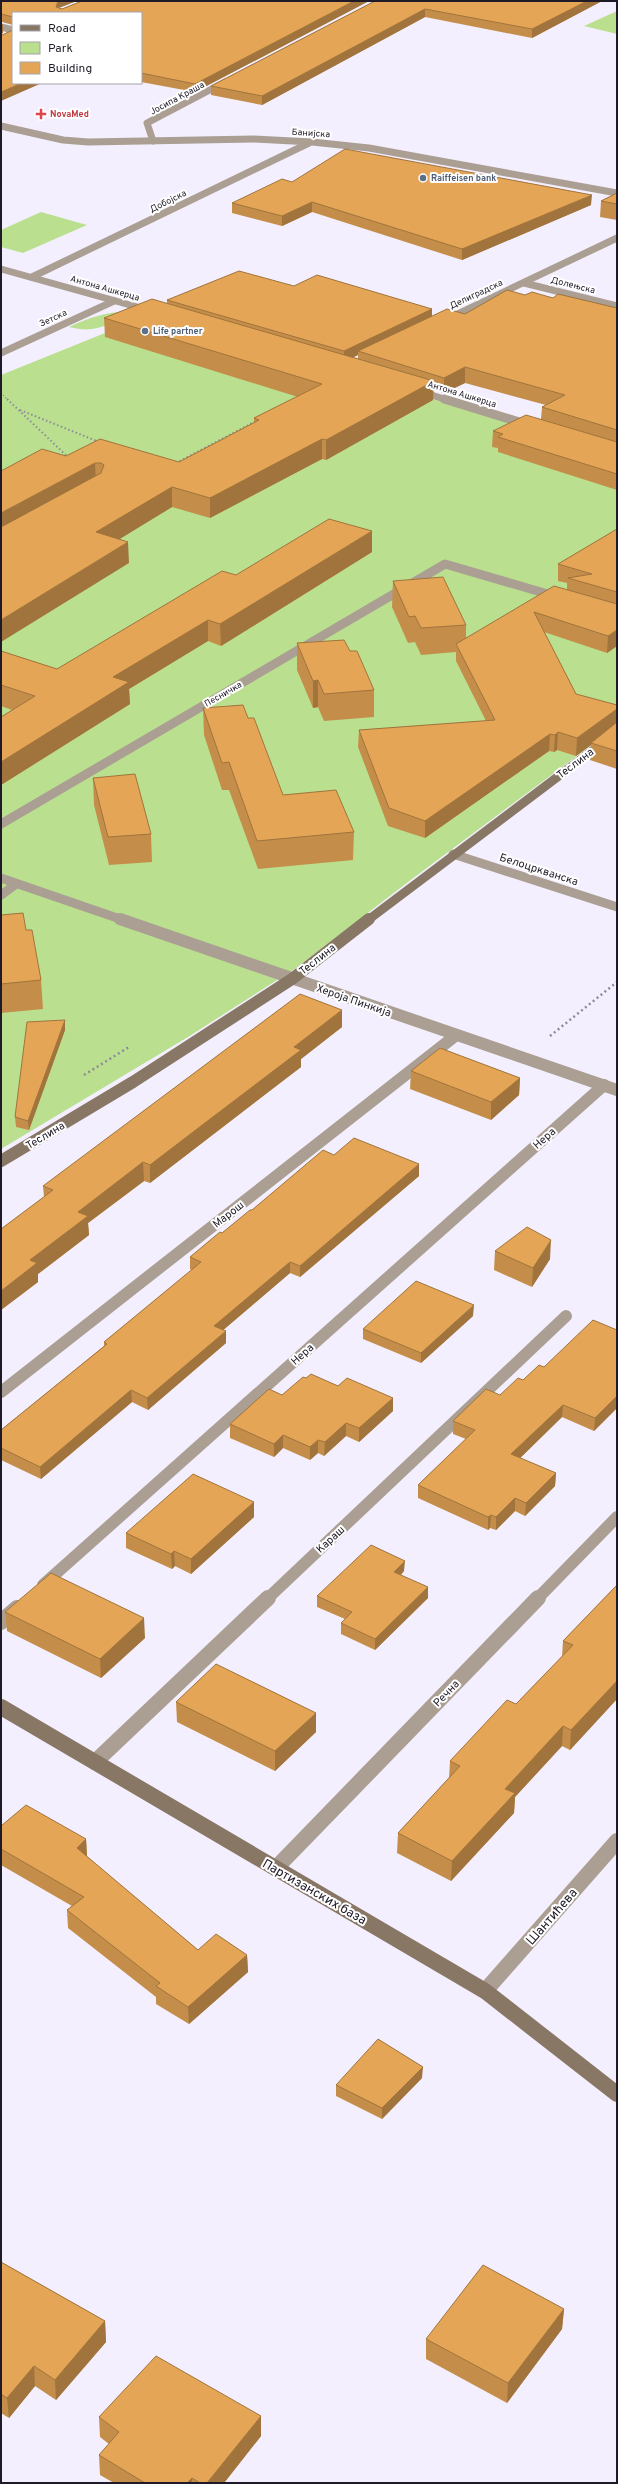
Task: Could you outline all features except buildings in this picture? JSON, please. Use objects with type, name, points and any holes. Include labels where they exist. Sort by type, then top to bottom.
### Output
[{"type":"street","points":[[1,27],[12,30]]},
{"type":"street","name":"Јосипа Краша","points":[[153,141],[147,123],[232,79]]},
{"type":"street","name":"Банијска","points":[[1,126],[63,140],[153,141],[254,139],[312,142],[369,148],[617,193]]},
{"type":"street","name":"Добојска","points":[[32,277],[312,142]]},
{"type":"street","name":"Делиградска","points":[[438,323],[617,238]]},
{"type":"street","name":"Антона Ашкерца","points":[[1,269],[160,314]]},
{"type":"street","name":"Долењска","points":[[524,282],[617,306]]},
{"type":"street","name":"Зетска","points":[[1,353],[114,300]]},
{"type":"street","name":"Антона Ашкерца","points":[[407,387],[534,427]]},
{"type":"street","name":"Песничка","points":[[1,824],[444,564],[569,601]]},
{"type":"street","name":"Теслина","points":[[1,1162],[133,1082],[292,979],[453,854],[617,732]]},
{"type":"street","name":"Белоцркванска","points":[[453,854],[617,907]]},
{"type":"street","name":"Хероја Пинкија","points":[[1,878],[455,1036],[617,1090]]},
{"type":"street","points":[[1,895],[16,884]]},
{"type":"street","name":"Марош","points":[[1,1392],[455,1036]]},
{"type":"street","name":"Нера","points":[[1,1622],[604,1085]]},
{"type":"street","name":"Караш","points":[[95,1762],[566,1316]]},
{"type":"street","name":"Речна","points":[[276,1868],[617,1517]]},
{"type":"street","name":"Партизанских база","points":[[1,1706],[485,1991],[617,2094]]},
{"type":"street","name":"Шантићева","points":[[485,1991],[617,1841]]},
{"type":"path","points":[[1,393],[70,460]]},
{"type":"path","points":[[17,409],[106,445]]},
{"type":"path","points":[[170,466],[260,420]]},
{"type":"path","points":[[522,1058],[617,982]]},
{"type":"green space","points":[[617,11],[617,34],[584,26]]},
{"type":"green space","points":[[41,212],[87,225],[23,253],[1,247],[1,230]]},
{"type":"green space","points":[[130,311],[108,324],[94,329],[78,329],[69,327],[84,320],[99,316]]},
{"type":"green space","points":[[152,314],[617,455],[617,726],[412,879],[296,968],[188,1037],[1,1149],[1,375]]},
{"type":"place","name":"NovaMed","points":[[41,114]]},
{"type":"place","name":"Raiffeisen bank","points":[[423,178]]},
{"type":"place","name":"Life partner","points":[[145,331]]}]
